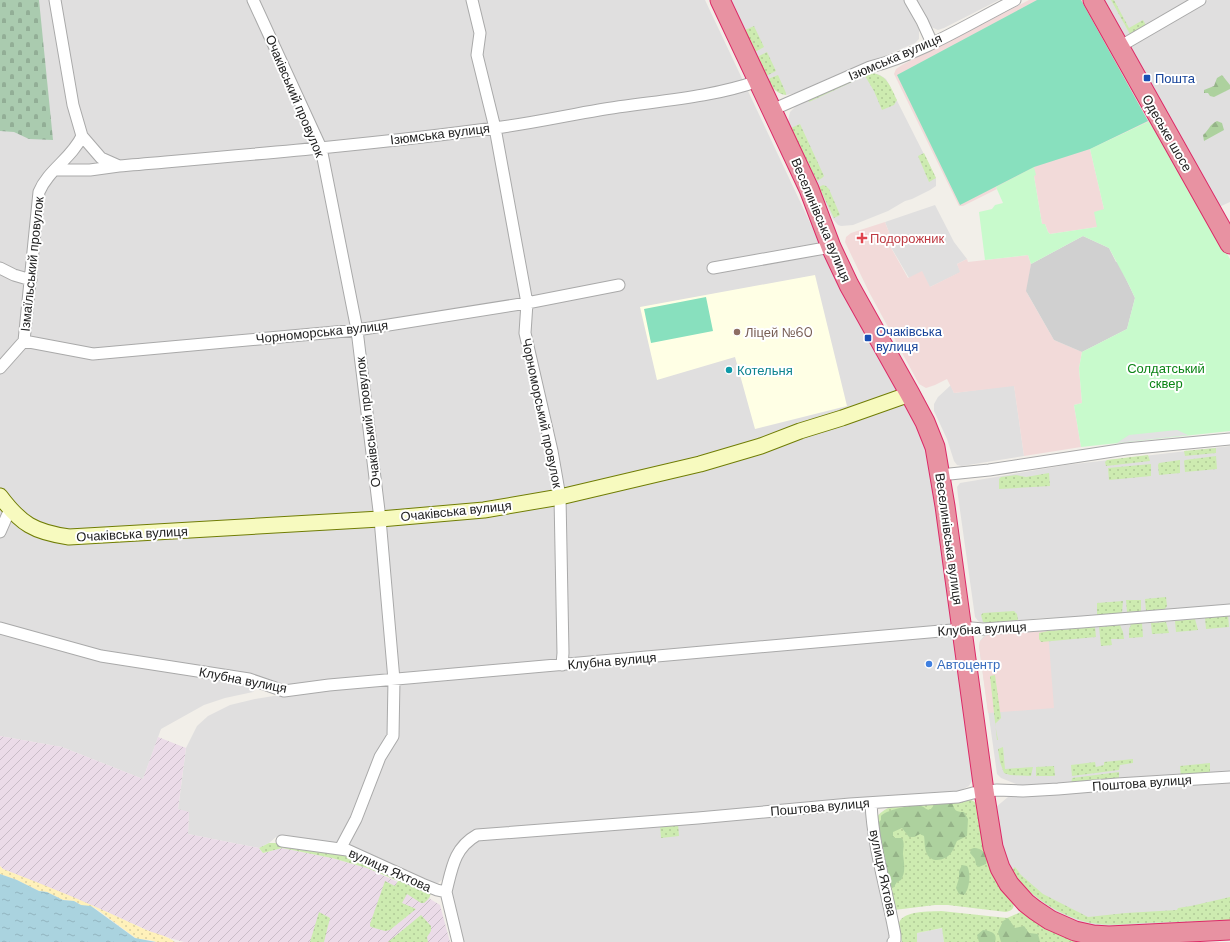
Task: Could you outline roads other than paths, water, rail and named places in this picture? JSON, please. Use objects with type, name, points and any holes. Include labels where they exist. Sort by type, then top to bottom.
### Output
[{"type":"highway","name":"Веселинівська вулиця","points":[[720,0],[809,189],[831,247],[853,291],[910,394],[931,437],[940,475],[993,847],[1003,876],[1026,903],[1050,920],[1075,931],[1093,935],[1109,936],[1230,930]]},
{"type":"highway","name":"Одеське шосе","points":[[1093,0],[1230,244]]},
{"type":"street","points":[[55,0],[73,105],[82,136]]},
{"type":"street","name":"Очаківський провулок","points":[[253,0],[321,148],[357,330],[380,519],[394,680],[394,736],[380,757],[356,819],[340,849]]},
{"type":"street","name":"Чорноморський провулок","points":[[472,0],[480,34],[477,54],[495,128],[527,303],[525,333],[552,451],[560,497],[562,665]]},
{"type":"street","points":[[910,0],[932,43]]},
{"type":"street","name":"Ізюмська вулиця","points":[[772,110],[864,70],[932,43],[1015,0]]},
{"type":"street","points":[[1119,47],[1200,0]]},
{"type":"street","name":"Ізюмська вулиця","points":[[54,170],[90,170],[119,166],[321,148],[495,128],[601,110],[700,96],[758,81]]},
{"type":"street","name":"Ізюмська вулиця","points":[[82,136],[101,158],[119,166]]},
{"type":"street","name":"Ізмаїльський провулок","points":[[0,368],[24,341],[39,192],[42,184],[78,143],[82,136]]},
{"type":"street","points":[[713,268],[831,247]]},
{"type":"street","points":[[0,268],[14,275],[30,280]]},
{"type":"street","name":"Чорноморська вулиця","points":[[24,341],[94,354],[357,330],[527,303],[619,286]]},
{"type":"street","name":"Очаківська вулиця","points":[[0,496],[10,510],[33,528],[49,534],[69,537],[380,519],[484,510],[560,497],[700,464],[762,446],[800,431],[910,394]]},
{"type":"street","points":[[940,475],[989,470],[1126,449],[1230,439]]},
{"type":"street","points":[[0,532],[10,510]]},
{"type":"street","name":"Клубна вулиця","points":[[0,628],[101,656],[249,679],[284,690],[952,630],[961,627],[983,629],[1230,610]]},
{"type":"street","name":"Поштова вулиця","points":[[446,892],[454,861],[460,849],[467,840],[477,835],[958,797],[984,791],[1058,790],[1117,784],[1230,777]]},
{"type":"street","name":"вулиця Яхтова","points":[[871,803],[881,871],[896,934],[893,942]]},
{"type":"street","name":"вулиця Яхтова","points":[[282,840],[348,850],[422,884],[446,892],[458,942]]},
{"type":"water","points":[[0,874],[17,880],[39,891],[47,892],[63,900],[74,901],[81,905],[91,906],[135,938],[156,942],[0,942]]},
{"type":"place","name":"Пошта","points":[[1147,78]]},
{"type":"place","name":"Подорожник","points":[[862,238]]},
{"type":"place","name":"Ліцей №60","points":[[737,332]]},
{"type":"place","name":"Очаківська вулиця","points":[[868,338]]},
{"type":"place","name":"Котельня","points":[[729,370]]},
{"type":"place","name":"Автоцентр","points":[[929,664]]},
{"type":"park label","name":"Солдатський сквер","points":[[1166,376]]}]
